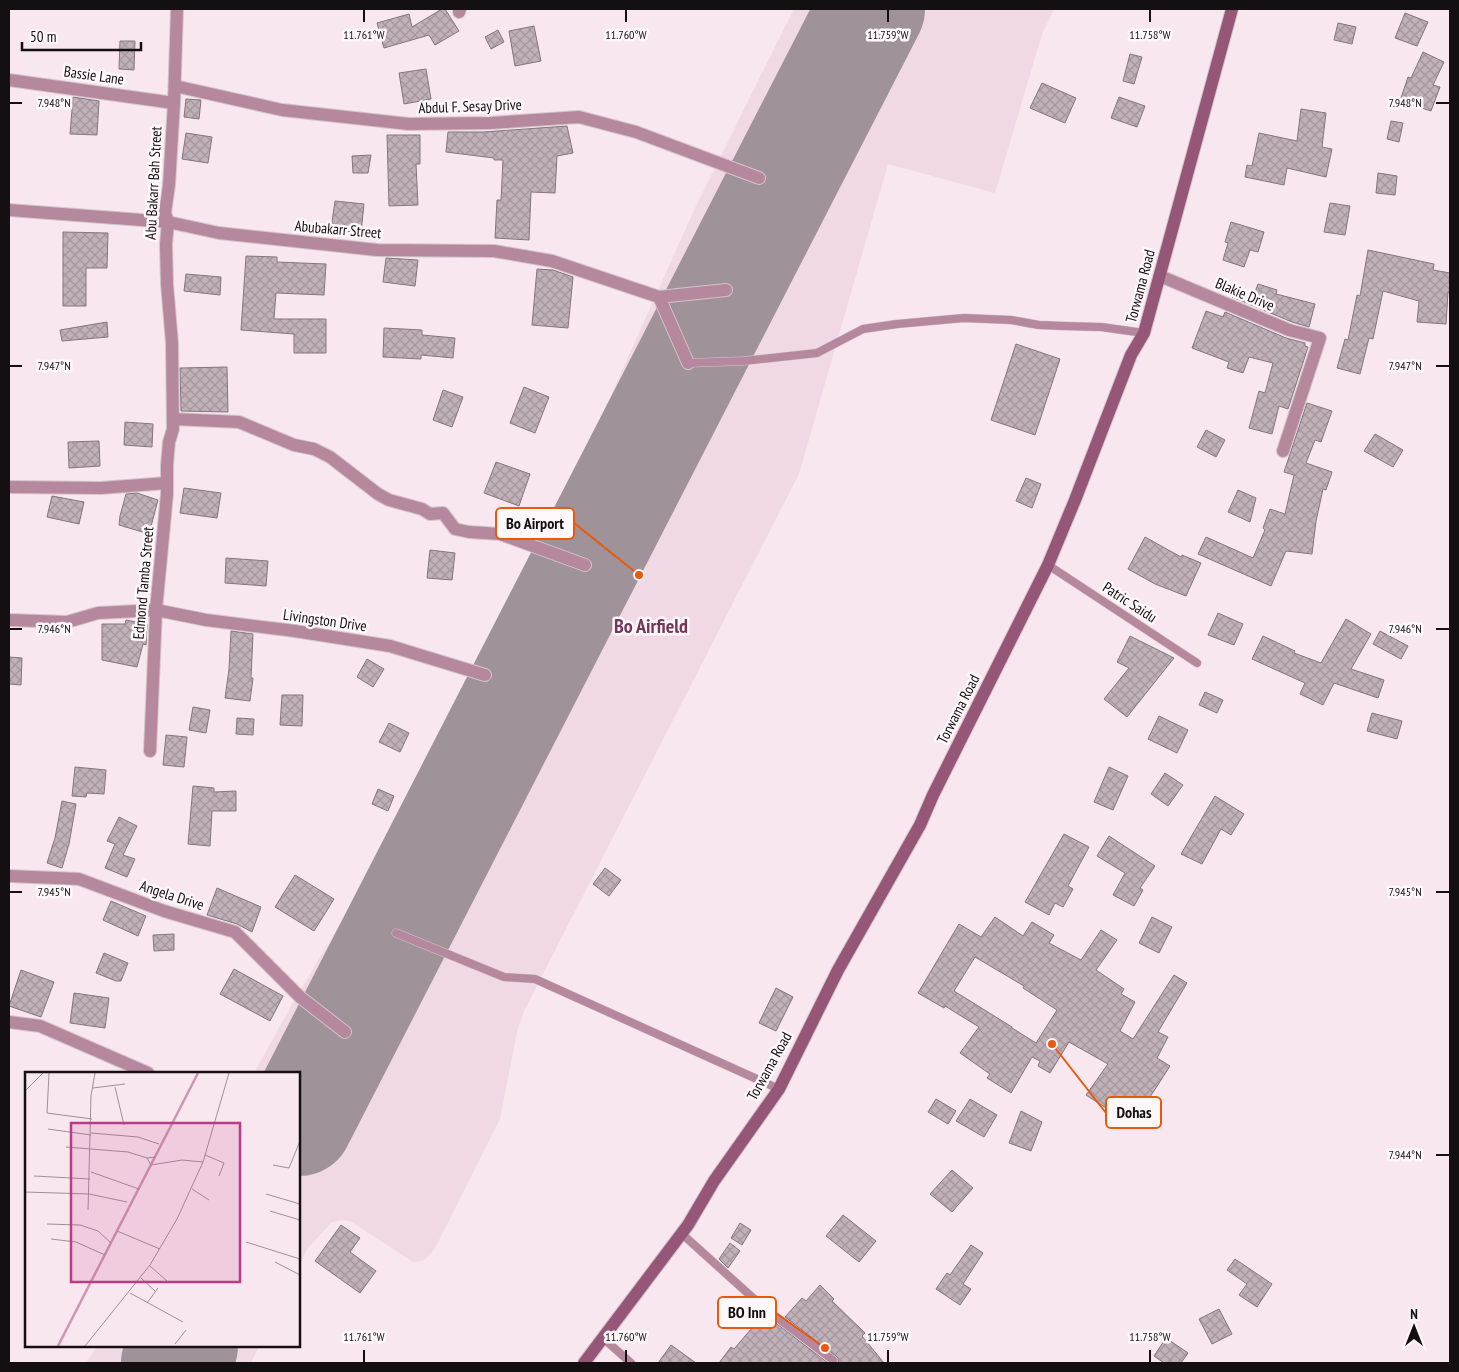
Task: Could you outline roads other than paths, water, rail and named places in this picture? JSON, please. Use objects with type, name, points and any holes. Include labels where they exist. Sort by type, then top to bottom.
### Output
[{"type":"main road","name":"Torwama Road","points":[[584,1363],[688,1225],[714,1181],[779,1088],[838,970],[920,825],[932,795],[1048,565],[1131,355],[1144,333],[1232,9]]},
{"type":"street","name":"Abu Bakarr Bah Street","points":[[173,420],[172,343],[166,244],[168,222],[165,213],[169,185],[174,103],[177,9]]},
{"type":"street","name":"Bassie Lane","points":[[9,80],[174,103]]},
{"type":"street","name":"Abdul F. Sesay Drive","points":[[174,86],[282,110],[409,124],[490,123],[579,117],[636,132],[760,178]]},
{"type":"street","name":"Abubakarr Street","points":[[9,210],[168,222],[219,233],[378,250],[494,251],[552,261],[659,297]]},
{"type":"street","name":"Blakie Drive","points":[[1160,276],[1289,330],[1320,338],[1283,451]]},
{"type":"street","points":[[688,363],[659,297],[726,290]]},
{"type":"street","points":[[173,420],[234,421],[294,445],[314,449],[330,457],[389,500],[422,509],[430,514],[442,513],[455,529],[500,534],[585,565]]},
{"type":"street","name":"Edmond Tamba Street","points":[[150,751],[156,610],[164,533],[169,442],[173,429],[173,420]]},
{"type":"street","points":[[9,487],[101,488],[167,483]]},
{"type":"street","name":"Livingston Drive","points":[[9,620],[66,622],[98,612],[156,610],[206,620],[390,646],[485,675]]},
{"type":"street","name":"Angela Drive","points":[[9,876],[79,879],[164,911],[235,932],[300,997],[345,1032]]},
{"type":"street","points":[[9,1022],[40,1026],[146,1072]]},
{"type":"lane","points":[[688,363],[743,361],[817,353],[863,329],[964,318],[1012,320],[1047,325],[1101,327],[1144,333]]},
{"type":"lane","name":"Patric Saidu","points":[[1048,565],[1197,663]]},
{"type":"lane","points":[[396,933],[504,977],[535,979],[779,1088]]},
{"type":"lane","points":[[681,1233],[763,1307],[833,1360]]},
{"type":"lane","points":[[603,1338],[631,1363]]},
{"type":"place","name":"Bo Airport","points":[[639,575]]},
{"type":"place","name":"Dohas","points":[[1052,1044]]},
{"type":"place","name":"BO Inn","points":[[825,1348]]},
{"type":"district","name":"Bo Airfield","points":[[651,626]]}]
